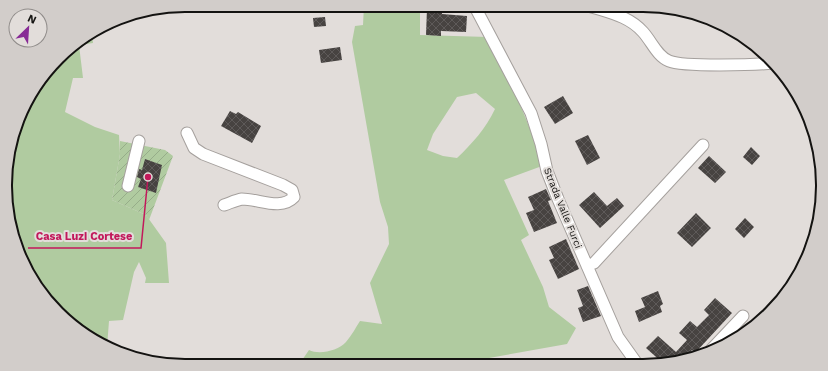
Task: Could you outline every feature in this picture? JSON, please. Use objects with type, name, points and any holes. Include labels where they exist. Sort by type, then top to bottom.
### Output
[{"type":"street","name":"Strada Valle Furci","points":[[478,12],[531,113],[541,144],[547,172],[618,337],[634,359]]},
{"type":"street","points":[[608,12],[632,22],[643,32],[661,56],[678,64],[765,63]]},
{"type":"street","points":[[187,133],[194,148],[203,154],[282,185],[292,190],[294,197],[289,203],[281,205],[240,199],[224,205]]},
{"type":"street","points":[[128,186],[139,141]]},
{"type":"street","points":[[587,266],[594,263],[703,145]]},
{"type":"street","points":[[720,341],[743,316]]},
{"type":"green space","points":[[364,12],[420,12],[420,35],[488,37],[525,116],[542,166],[504,180],[529,235],[521,240],[543,287],[549,307],[576,328],[567,344],[489,359],[303,359],[309,350],[323,352],[333,350],[343,345],[360,321],[382,324],[370,283],[389,244],[388,227],[380,202],[352,42],[355,26],[363,25]],"holes":[[[476,93],[495,109],[487,123],[457,158],[443,156],[427,150],[433,134],[457,97]]]},
{"type":"green space","points":[[92,39],[93,43],[85,44]]},
{"type":"green space","points":[[79,48],[83,78],[73,78],[65,112],[95,127],[119,135],[120,154],[112,200],[146,215],[166,243],[169,283],[145,283],[146,278],[139,262],[134,272],[123,320],[109,321],[108,340],[89,330],[71,316],[55,300],[41,282],[25,252],[13,208],[13,163],[25,119],[41,89],[55,71]]},
{"type":"green space","points":[[120,141],[165,150],[173,156],[149,220],[146,215],[112,200],[120,154]]},
{"type":"building","points":[[427,12],[442,12],[442,14],[467,16],[466,32],[441,31],[441,36],[426,35]]},
{"type":"building","points":[[325,17],[326,26],[314,27],[313,18]]},
{"type":"building","points":[[340,47],[342,60],[321,63],[319,50]]},
{"type":"building","points":[[563,96],[573,113],[555,124],[544,107]]},
{"type":"building","points":[[230,111],[236,114],[238,112],[261,126],[252,143],[221,126]]},
{"type":"building","points":[[588,135],[600,158],[587,165],[575,141]]},
{"type":"building","points":[[751,147],[760,156],[752,165],[743,157]]},
{"type":"building","points":[[709,156],[726,172],[715,183],[698,168]]},
{"type":"building","points":[[145,159],[162,165],[156,193],[138,187],[141,179],[137,177],[139,169],[142,170]]},
{"type":"building","points":[[546,189],[551,200],[548,201],[557,223],[534,232],[526,213],[534,210],[528,197]]},
{"type":"building","points":[[594,192],[607,206],[617,198],[624,206],[600,228],[579,205]]},
{"type":"building","points":[[696,213],[711,228],[692,247],[677,233]]},
{"type":"building","points":[[745,218],[754,227],[744,238],[735,229]]},
{"type":"building","points":[[566,239],[579,269],[558,279],[549,260],[554,258],[549,247]]},
{"type":"building","points":[[588,286],[601,316],[583,322],[578,308],[583,306],[577,290]]},
{"type":"building","points":[[658,291],[663,304],[660,306],[662,312],[639,322],[635,311],[645,307],[641,298]]},
{"type":"building","points":[[715,298],[732,313],[698,350],[693,351],[692,350],[690,352],[676,356],[658,359],[646,348],[658,336],[676,352],[687,340],[679,333],[690,321],[697,327],[709,315],[704,310]]},
{"type":"place","name":"Casa Luzi Cortese","points":[[148,177]]}]
